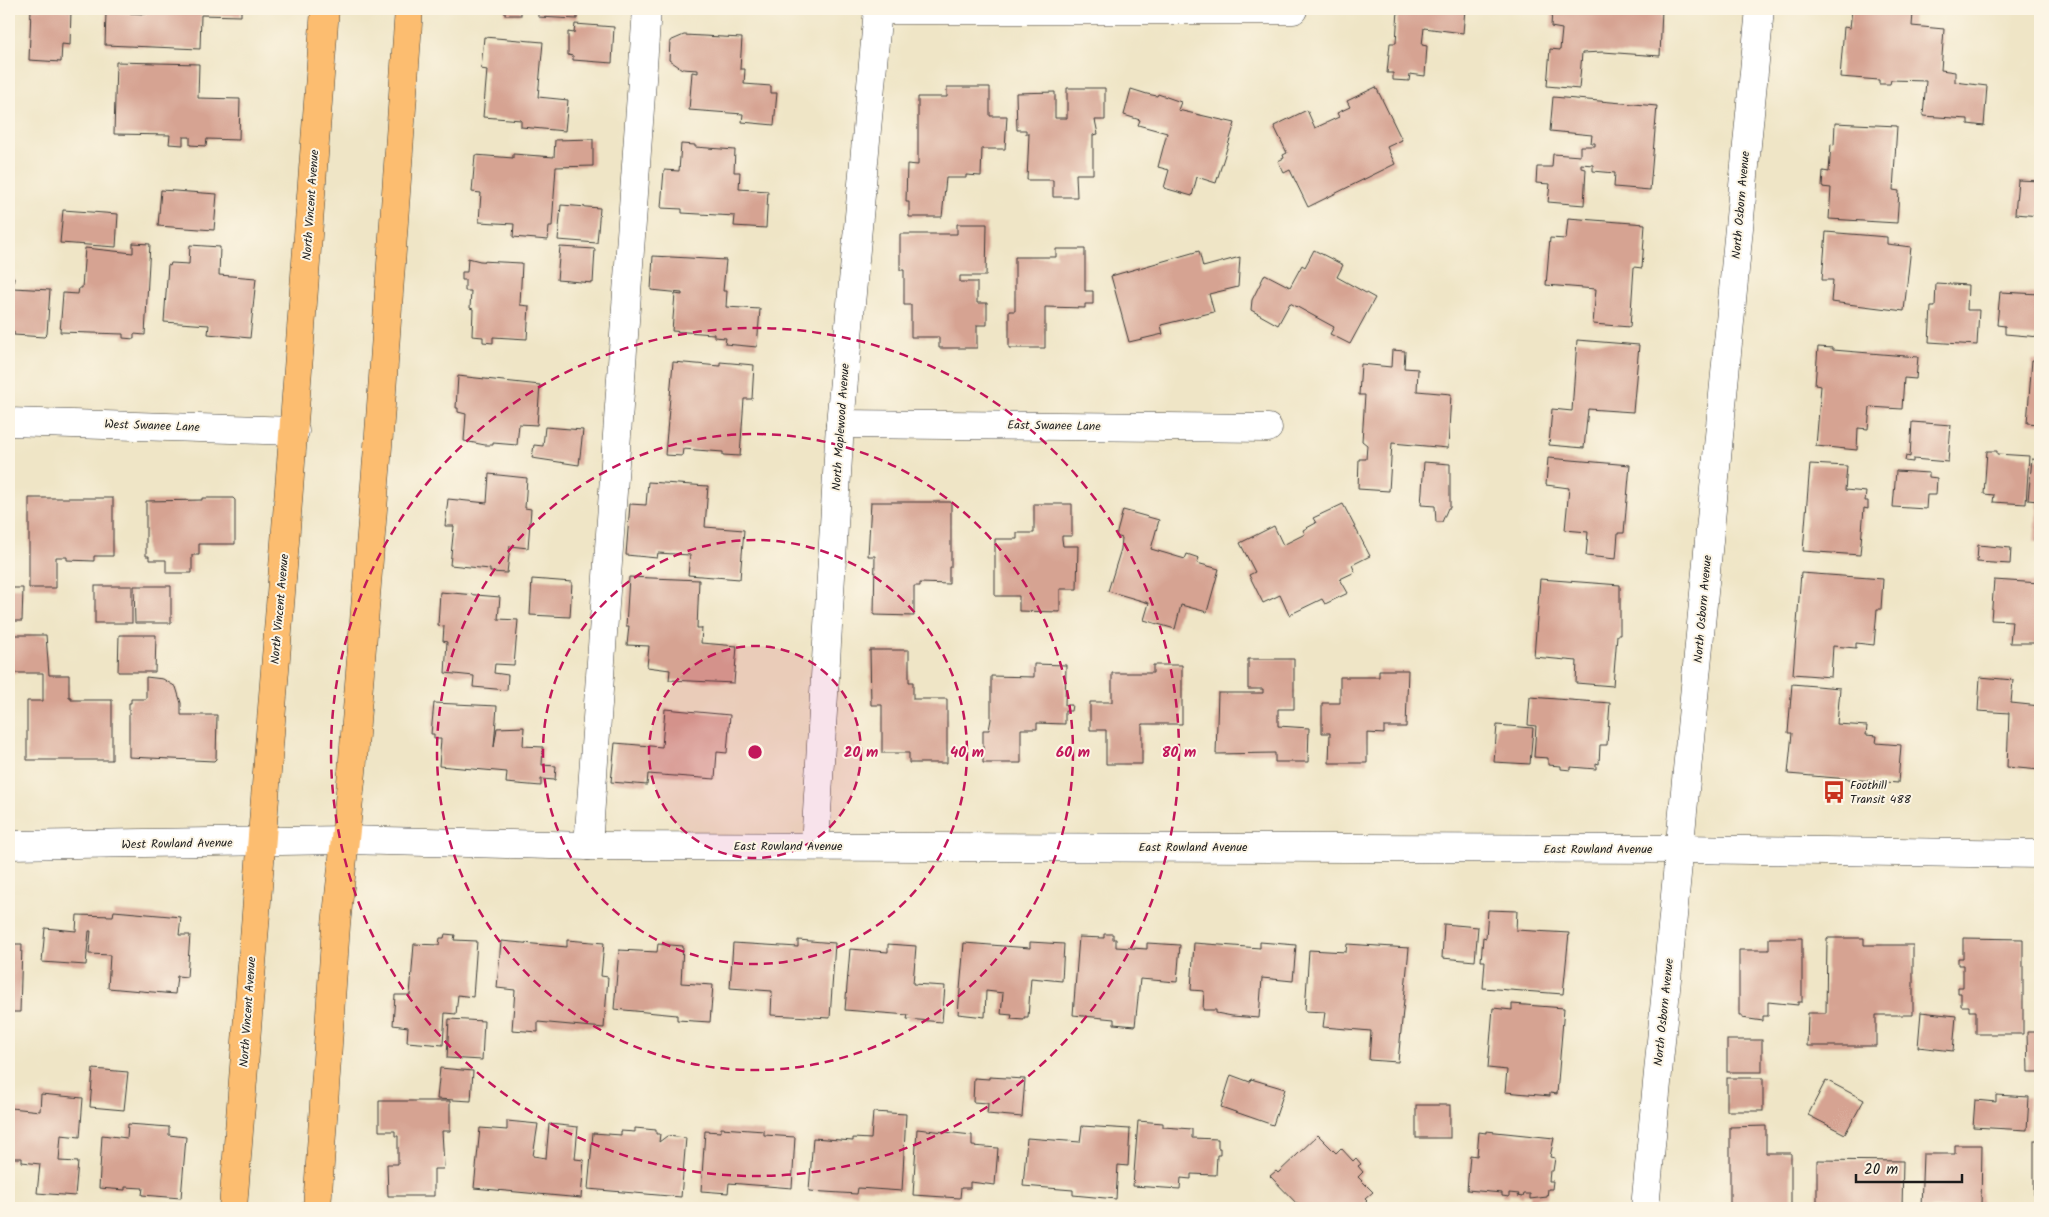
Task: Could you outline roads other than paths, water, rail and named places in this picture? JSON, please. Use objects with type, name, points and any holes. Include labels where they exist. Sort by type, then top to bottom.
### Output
[{"type":"main road","name":"North Vincent Avenue","points":[[233,1208],[260,843],[295,431],[325,9]]},
{"type":"main road","points":[[317,1208],[336,925],[346,840],[377,454],[408,9]]},
{"type":"street","points":[[588,846],[647,9]]},
{"type":"street","points":[[878,9],[1293,10]]},
{"type":"street","name":"North Maplewood Avenue","points":[[814,846],[840,424],[878,9]]},
{"type":"street","name":"North Osborn Avenue","points":[[1645,1208],[1760,9]]},
{"type":"street","name":"West Swanee Lane","points":[[9,422],[295,431]]},
{"type":"street","name":"East Swanee Lane","points":[[840,424],[1268,428]]},
{"type":"street","name":"West Rowland Avenue","points":[[9,846],[346,840]]},
{"type":"street","name":"East Rowland Avenue","points":[[346,840],[588,846],[1680,849],[2040,854]]},
{"type":"place","name":"Foothill Transit 488","points":[[1834,792]]}]
